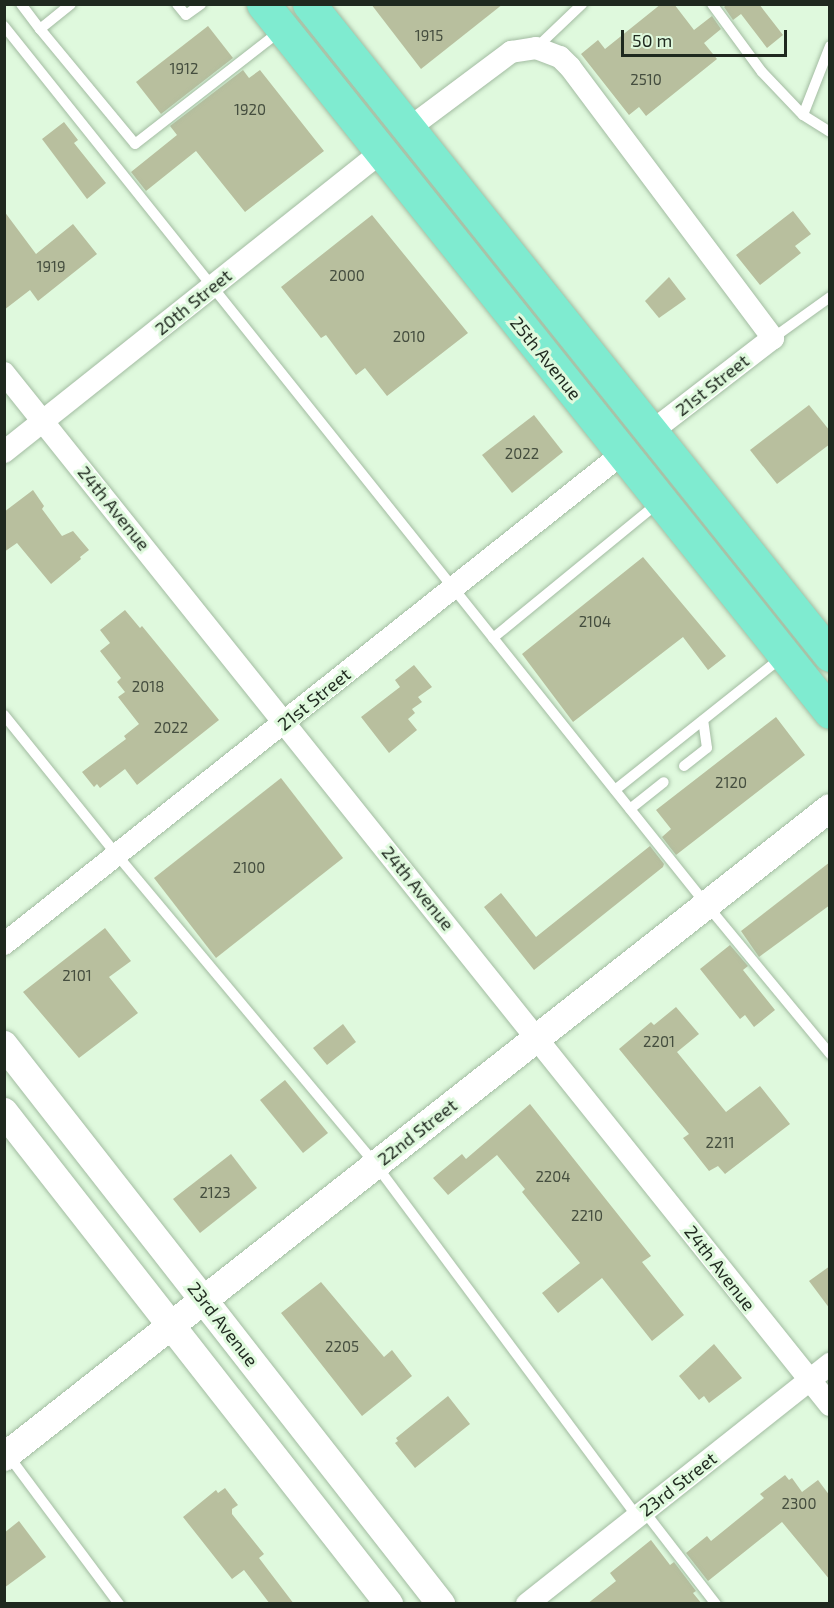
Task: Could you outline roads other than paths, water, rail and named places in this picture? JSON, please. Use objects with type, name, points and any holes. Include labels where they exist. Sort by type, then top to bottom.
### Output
[{"type":"main road","name":"25th Avenue","points":[[309,4],[830,655]]},
{"type":"main road","name":"25th Avenue","points":[[273,17],[830,712]]},
{"type":"street","points":[[408,129],[511,52],[536,48],[560,57],[570,67],[773,338]]},
{"type":"street","name":"20th Street","points":[[4,452],[381,152]]},
{"type":"street","name":"21st Street","points":[[651,432],[773,338]]},
{"type":"street","name":"24th Avenue","points":[[4,372],[286,721],[830,1405]]},
{"type":"street","name":"21st Street","points":[[4,944],[622,453]]},
{"type":"street","name":"22nd Street","points":[[6,1456],[830,808]]},
{"type":"street","name":"23rd Avenue","points":[[4,1045],[441,1604]]},
{"type":"street","points":[[4,1112],[389,1604]]},
{"type":"street","name":"23rd Street","points":[[527,1604],[830,1364]]},
{"type":"lane","points":[[21,4],[135,144],[273,17]]},
{"type":"lane","points":[[40,29],[71,4]]},
{"type":"lane","points":[[177,4],[186,15],[201,4]]},
{"type":"lane","points":[[536,48],[582,4]]},
{"type":"lane","points":[[712,4],[762,72],[803,115],[830,132]]},
{"type":"lane","points":[[4,26],[706,904],[830,1054]]},
{"type":"lane","points":[[803,115],[830,46]]},
{"type":"lane","points":[[773,338],[830,297]]},
{"type":"lane","points":[[493,638],[661,500]]},
{"type":"lane","points":[[615,790],[784,655]]},
{"type":"lane","points":[[4,715],[117,855],[376,1165],[640,1514],[716,1604]]},
{"type":"lane","points":[[684,766],[707,748],[703,720]]},
{"type":"lane","points":[[630,809],[664,782]]},
{"type":"lane","points":[[6,1456],[118,1604]]}]
